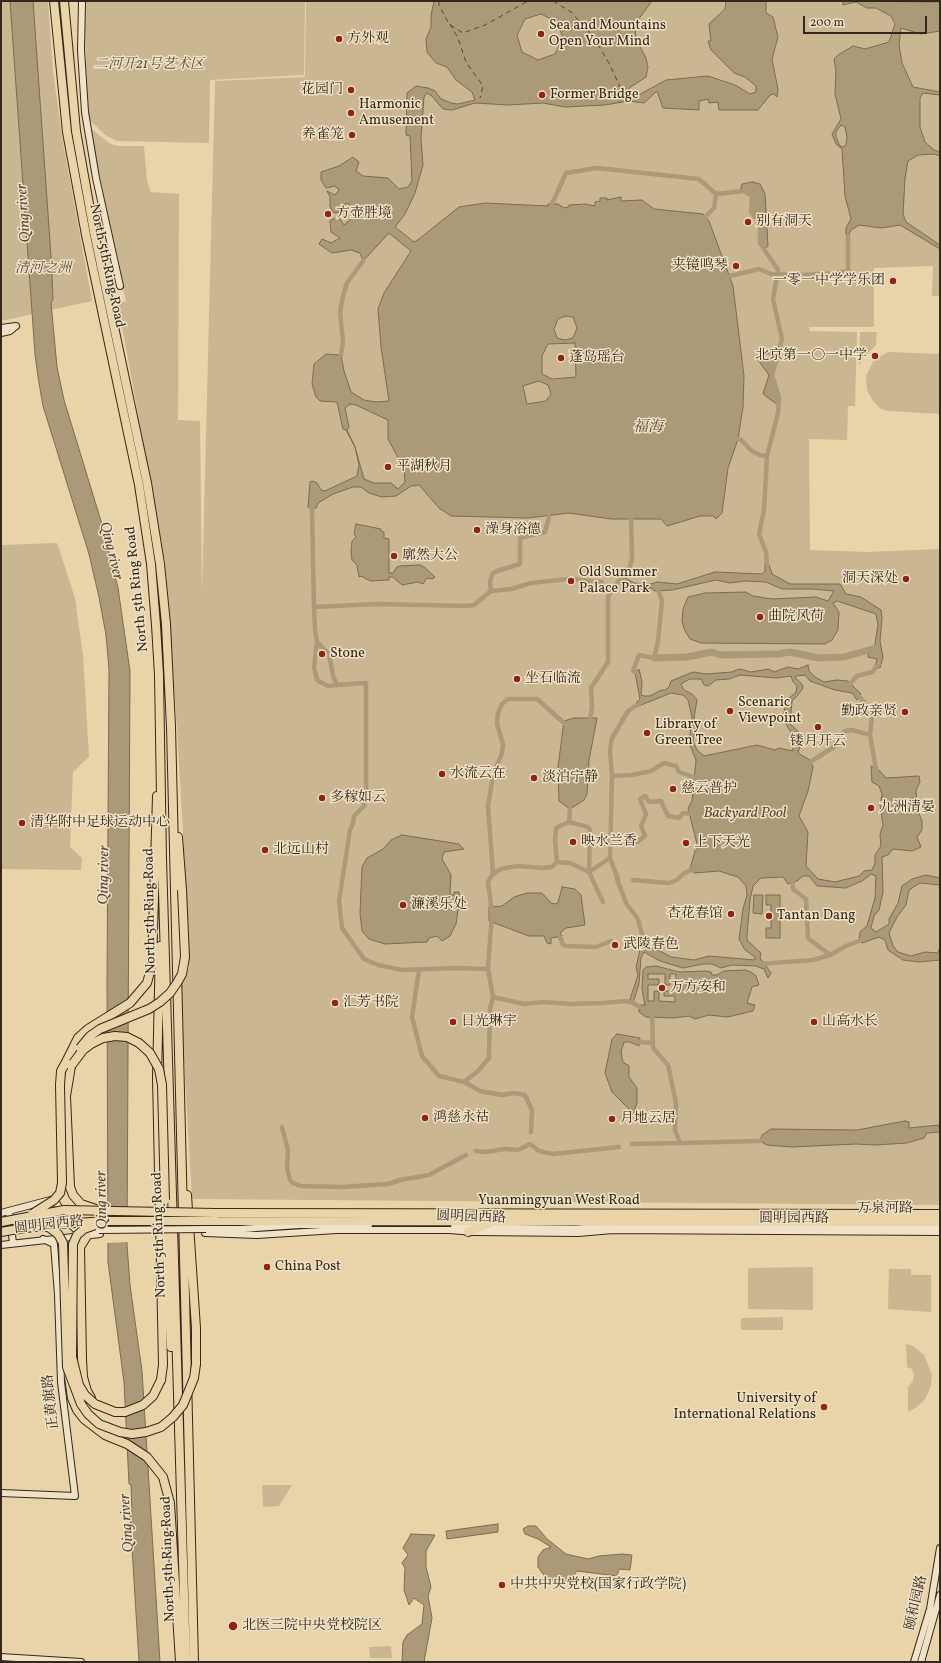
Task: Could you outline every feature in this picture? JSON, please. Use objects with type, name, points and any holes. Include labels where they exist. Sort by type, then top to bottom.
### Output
[{"type":"highway","name":"North 5th Ring Road","points":[[54,1],[67,132],[86,235],[139,485],[151,564],[159,668],[162,860],[178,1442],[186,1662]]},
{"type":"highway","name":"North 5th Ring Road","points":[[64,1],[67,47],[76,131],[94,232],[147,484],[160,564],[166,624],[171,727],[194,1662]]},
{"type":"highway","points":[[67,47],[68,1]]},
{"type":"highway","points":[[105,1211],[89,1208],[81,1204],[73,1195],[70,1187],[66,1096],[71,1066],[80,1048],[90,1036],[112,1023],[149,1009],[170,993],[182,974],[185,957],[171,727]]},
{"type":"highway","points":[[25,1218],[54,1200],[61,1188],[61,1071],[78,1038],[88,1028],[130,1002],[147,983],[152,965],[155,827],[160,728]]},
{"type":"highway","points":[[107,1221],[84,1229],[77,1235],[73,1244],[71,1255],[72,1357],[79,1385],[85,1395],[95,1404],[115,1412],[133,1410],[153,1396],[161,1380],[163,1364],[158,1076],[162,860]]},
{"type":"highway","points":[[71,1066],[83,1050],[91,1044],[103,1038],[115,1036],[127,1037],[139,1043],[150,1053],[159,1069],[162,1085],[169,1323],[178,1442]]},
{"type":"highway","points":[[67,1367],[75,1393],[88,1414],[99,1424],[110,1429],[132,1434],[146,1432],[160,1427],[173,1417],[183,1405],[190,1392],[196,1364],[192,1270],[179,1081]]},
{"type":"highway","name":"圆明园西路","points":[[1,1222],[64,1210],[216,1217]]},
{"type":"highway","name":"圆明园西路","points":[[831,1218],[940,1214]]},
{"type":"highway","name":"圆明园西路","points":[[1,1232],[58,1223],[216,1217]]},
{"type":"highway","name":"Yuanmingyuan West Road","points":[[216,1217],[831,1218]]},
{"type":"highway","name":"Yuanmingyuan West Road","points":[[216,1217],[494,1222],[831,1218]]},
{"type":"highway","name":"万泉河路","points":[[831,1218],[940,1222]]},
{"type":"highway","points":[[468,1232],[494,1222]]},
{"type":"highway","points":[[25,1228],[44,1226],[50,1228],[58,1234],[63,1243],[68,1385],[77,1410],[84,1419],[105,1435],[127,1444],[147,1457],[163,1477],[170,1503],[180,1662]]},
{"type":"highway","points":[[87,1236],[80,1248],[83,1377],[87,1391],[95,1404]]},
{"type":"street","points":[[82,1],[81,50],[85,112],[96,178],[120,286]]},
{"type":"street","points":[[1,328],[16,326],[10,332],[1,333]]},
{"type":"street","name":"圆明园西路","points":[[1,1213],[54,1199],[69,1224],[79,1232],[206,1231],[257,1234],[337,1230],[449,1230],[468,1232],[571,1233],[613,1230],[940,1232]]},
{"type":"street","points":[[9,1211],[13,1243]]},
{"type":"street","points":[[65,1238],[70,1229],[69,1224]]},
{"type":"street","name":"圆明园西路","points":[[221,1232],[304,1225],[576,1229],[608,1226],[940,1226]]},
{"type":"street","name":"圆明园西路","points":[[1,1245],[43,1239],[87,1236],[100,1232]]},
{"type":"street","name":"正黄旗路","points":[[1,1493],[75,1496],[60,1382],[58,1296],[54,1244],[43,1239]]},
{"type":"street","name":"颐和园路","points":[[914,1662],[930,1609],[939,1565],[940,1548]]},
{"type":"street","name":"颐和园路","points":[[921,1662],[940,1595]]},
{"type":"street","points":[[1,1657],[81,1662]]},
{"type":"green space","name":"清河之洲","points":[[1,1],[48,1],[53,71],[62,137],[92,301],[1,321]]},
{"type":"green space","name":"二河开21号艺术区","points":[[84,1],[305,1],[304,75],[210,80],[209,143],[117,141],[105,135],[88,118]]},
{"type":"green space","name":"Old Summer Palace Park","points":[[306,1],[940,1],[940,296],[932,296],[933,266],[874,268],[874,327],[809,327],[810,331],[857,332],[855,406],[848,406],[847,440],[809,439],[810,550],[868,552],[940,549],[940,1205],[192,1199],[180,989],[189,968],[189,937],[177,728],[165,562],[118,304],[126,301],[98,176],[90,128],[109,143],[117,146],[144,146],[147,181],[151,192],[179,194],[178,420],[200,421],[202,593],[215,81],[305,77]]},
{"type":"green space","points":[[860,332],[877,332],[876,345],[863,358],[859,366]]},
{"type":"green space","points":[[888,352],[940,354],[940,414],[889,411],[881,409],[873,401],[867,390],[866,376],[874,360]]},
{"type":"green space","points":[[57,543],[75,598],[83,655],[89,757],[73,772],[70,847],[82,858],[81,870],[1,869],[1,545]]},
{"type":"green space","points":[[813,1267],[813,1310],[748,1309],[748,1268]]},
{"type":"green space","points":[[889,1269],[911,1269],[911,1275],[931,1275],[931,1312],[888,1309]]},
{"type":"green space","points":[[783,1317],[783,1330],[741,1330],[741,1318]]},
{"type":"green space","points":[[906,1344],[913,1346],[924,1355],[932,1375],[931,1386],[925,1399],[917,1407],[908,1412],[908,1387],[913,1381],[914,1375],[912,1369],[907,1367]]},
{"type":"green space","points":[[262,1485],[292,1485],[279,1506],[263,1507]]},
{"type":"green space","points":[[391,1646],[392,1658],[370,1658],[369,1647]]},
{"type":"water","points":[[10,1],[33,1],[51,256],[53,299],[51,303],[57,367],[64,400],[101,521],[118,588],[130,671],[127,1245],[130,1285],[142,1371],[160,1662],[139,1662],[130,1515],[132,1513],[131,1485],[129,1484],[124,1382],[108,1262],[107,982],[109,669],[106,635],[89,554],[43,406],[38,377],[35,354]]},
{"type":"water","name":"福海","points":[[434,1],[652,1],[635,24],[636,39],[646,58],[648,67],[646,77],[629,88],[629,96],[635,97],[666,80],[708,76],[735,85],[750,94],[756,92],[756,86],[745,77],[734,73],[711,50],[708,41],[711,41],[709,24],[725,9],[726,1],[766,1],[766,13],[773,17],[778,37],[772,59],[778,89],[777,97],[774,94],[770,95],[758,110],[719,110],[718,102],[709,103],[708,99],[699,101],[699,110],[663,108],[657,91],[644,103],[628,101],[605,105],[565,107],[543,103],[508,105],[475,103],[452,110],[443,109],[432,96],[427,93],[424,97],[421,138],[423,165],[415,193],[405,214],[395,227],[414,242],[459,207],[485,203],[548,206],[548,204],[558,204],[564,208],[568,207],[569,205],[585,204],[595,206],[595,202],[600,201],[600,198],[607,198],[607,200],[621,197],[621,201],[642,200],[654,209],[703,214],[709,221],[733,286],[744,376],[743,407],[738,439],[728,468],[722,513],[716,519],[714,516],[700,516],[667,526],[661,519],[611,519],[569,513],[528,518],[451,516],[439,508],[419,485],[411,486],[396,496],[382,497],[369,493],[361,487],[353,487],[333,494],[318,503],[316,508],[308,507],[310,482],[313,481],[317,483],[321,490],[325,491],[357,476],[359,465],[355,447],[346,430],[343,429],[337,402],[320,401],[316,397],[312,384],[314,364],[326,354],[341,355],[344,371],[351,392],[364,400],[376,402],[389,401],[381,347],[378,309],[384,293],[411,251],[389,233],[363,261],[360,253],[351,250],[332,253],[319,244],[322,239],[331,243],[340,238],[331,232],[330,221],[338,216],[344,225],[351,219],[353,214],[352,207],[347,203],[341,207],[340,212],[334,213],[330,207],[330,197],[327,191],[335,195],[339,190],[335,186],[326,188],[321,180],[321,172],[339,166],[353,157],[359,162],[356,171],[363,176],[388,178],[399,189],[408,187],[412,181],[410,136],[406,135],[407,93],[416,86],[435,91],[441,99],[451,103],[458,104],[475,100],[472,92],[456,80],[447,67],[436,63],[427,52],[426,39],[431,27],[431,15]],"holes":[[[541,14],[557,22],[563,38],[555,54],[538,60],[522,52],[517,35],[525,19]],[[566,316],[573,317],[577,328],[573,338],[565,340],[557,338],[554,329],[558,319]],[[575,343],[576,377],[552,379],[542,374],[542,356],[548,344]],[[539,381],[548,385],[551,394],[546,401],[527,404],[523,386]],[[350,404],[356,405],[388,420],[388,439],[404,469],[405,482],[398,489],[391,483],[374,483],[364,479],[355,447],[347,430],[349,427],[345,408]]]},
{"type":"water","points":[[843,1],[940,2],[940,31],[921,34],[901,28],[899,44],[902,63],[913,87],[940,92],[940,95],[923,93],[920,98],[920,127],[925,142],[934,150],[940,152],[940,156],[934,154],[918,155],[908,161],[905,179],[903,214],[906,222],[940,245],[940,249],[900,225],[882,228],[859,225],[851,230],[848,237],[846,234],[846,228],[851,219],[845,196],[842,149],[836,144],[832,134],[841,119],[835,94],[836,71],[834,59],[853,46],[865,49],[889,42],[895,24],[891,16],[876,8],[867,8],[856,2],[843,5]],"holes":[[[841,125],[845,127],[847,138],[844,147],[840,146],[836,137],[836,132]]]},
{"type":"water","points":[[752,182],[760,184],[765,194],[768,246],[764,249],[760,243],[760,224],[751,212],[752,196],[740,191],[742,184]]},
{"type":"water","points":[[777,347],[779,348],[772,375],[779,398],[778,405],[763,394],[769,375],[758,360],[763,353]]},
{"type":"water","points":[[356,524],[381,529],[381,531],[384,532],[384,538],[389,539],[389,573],[393,573],[397,567],[400,566],[420,565],[435,577],[432,579],[427,578],[423,584],[418,582],[402,585],[393,577],[389,577],[389,580],[371,581],[363,576],[359,577],[357,565],[352,560],[351,552],[352,541],[356,537],[354,534]]},
{"type":"water","points":[[765,564],[769,565],[772,574],[790,584],[840,584],[846,594],[861,597],[881,610],[882,618],[880,641],[883,657],[880,668],[875,667],[877,659],[868,657],[868,652],[874,650],[878,625],[876,614],[837,601],[833,603],[839,612],[838,630],[832,640],[825,644],[701,643],[690,639],[685,631],[682,621],[683,609],[688,597],[705,593],[746,592],[753,596],[772,599],[816,597],[828,601],[834,591],[782,589],[766,582],[745,581],[730,583],[716,580],[672,590],[655,591],[651,588],[642,589],[632,587],[619,581],[624,577],[634,583],[651,584],[657,582],[677,584],[715,572],[762,574],[765,571]]},
{"type":"water","name":"Backyard Pool","points":[[808,665],[809,671],[815,677],[824,682],[837,680],[848,681],[861,694],[857,700],[852,693],[835,690],[810,681],[805,675],[796,676],[795,678],[802,684],[803,688],[792,701],[790,724],[800,733],[802,740],[798,753],[810,760],[813,767],[808,791],[799,816],[808,832],[806,866],[818,879],[835,882],[859,876],[864,871],[872,870],[875,863],[875,855],[881,846],[880,834],[883,825],[880,805],[882,794],[879,786],[872,782],[871,766],[880,771],[886,778],[919,776],[920,782],[916,790],[917,809],[922,821],[922,830],[917,837],[921,847],[912,851],[893,849],[888,855],[882,857],[883,892],[879,910],[874,916],[871,928],[876,932],[889,924],[889,919],[898,903],[902,886],[912,879],[926,875],[940,878],[940,885],[920,883],[909,890],[906,905],[897,917],[889,933],[893,946],[898,952],[911,956],[925,952],[938,953],[940,947],[940,960],[919,962],[903,960],[888,950],[885,940],[879,937],[862,943],[859,941],[860,932],[867,926],[875,898],[876,876],[871,874],[862,881],[846,888],[817,886],[809,876],[803,876],[797,881],[788,884],[783,877],[761,878],[753,886],[750,900],[747,940],[761,953],[760,958],[771,973],[768,978],[764,969],[756,966],[732,965],[721,968],[712,964],[703,964],[683,968],[660,961],[644,952],[641,958],[639,984],[633,1003],[629,1002],[638,975],[636,967],[640,950],[640,939],[646,938],[651,946],[671,957],[694,960],[709,956],[755,960],[755,957],[745,950],[739,939],[743,909],[747,895],[746,886],[738,877],[719,871],[694,873],[690,869],[695,851],[698,848],[688,808],[692,801],[696,760],[689,743],[692,717],[688,700],[683,695],[671,693],[636,707],[636,703],[640,699],[635,672],[639,669],[642,682],[641,695],[650,696],[661,690],[665,690],[669,687],[671,681],[693,672],[706,674],[732,672],[739,669],[751,672],[769,669],[774,672],[788,667],[798,669]],"holes":[[[740,675],[776,678],[791,676],[793,682],[797,686],[796,692],[787,700],[784,712],[786,724],[792,734],[793,751],[779,748],[775,750],[757,745],[704,756],[697,750],[693,741],[696,726],[694,718],[697,700],[692,694],[684,690],[681,684],[690,679],[701,679],[704,685],[708,686],[716,680],[729,679]]]},
{"type":"water","points":[[574,718],[597,718],[589,760],[587,794],[584,800],[570,809],[559,801],[558,767],[564,721]]},
{"type":"water","points":[[402,835],[459,844],[464,849],[444,852],[442,859],[451,875],[450,895],[454,895],[454,892],[459,892],[460,907],[458,910],[456,924],[450,936],[442,941],[437,936],[429,938],[427,942],[385,944],[369,939],[362,931],[360,913],[362,867],[367,858],[383,849],[391,840]]},
{"type":"water","points":[[562,887],[575,889],[581,895],[585,925],[566,928],[560,933],[562,936],[551,938],[551,944],[547,943],[544,936],[529,936],[489,921],[489,907],[502,906],[514,897],[527,893],[542,893],[551,903],[558,903]]},
{"type":"water","points":[[754,895],[763,895],[762,914],[753,913]]},
{"type":"water","points":[[766,895],[780,895],[780,938],[766,938],[766,928],[771,928],[771,905],[766,905]]},
{"type":"water","points":[[656,966],[679,972],[706,971],[711,972],[712,975],[717,975],[724,971],[745,970],[751,972],[756,976],[759,985],[752,987],[747,1003],[755,1005],[753,1011],[728,1017],[709,1015],[695,1019],[689,1016],[673,1018],[646,1017],[639,1012],[639,1005],[645,1005],[642,989],[643,970],[646,967]],"holes":[[[648,974],[665,974],[665,985],[670,985],[670,974],[676,974],[676,991],[664,991],[664,996],[675,996],[675,1002],[659,1001],[659,991],[654,991],[654,1001],[648,1001],[648,985],[659,985],[659,979],[648,979]]]},
{"type":"water","points":[[617,1034],[640,1038],[639,1046],[630,1042],[624,1042],[621,1052],[623,1062],[629,1066],[629,1077],[637,1088],[637,1103],[633,1115],[612,1092],[605,1073],[612,1039]]},
{"type":"water","points":[[905,1121],[909,1122],[909,1128],[939,1125],[940,1132],[927,1133],[924,1138],[907,1143],[875,1145],[856,1144],[792,1147],[767,1145],[760,1141],[762,1135],[771,1129],[857,1130]]},
{"type":"water","points":[[498,1524],[498,1532],[447,1539],[446,1531]]},
{"type":"water","points":[[528,1526],[536,1526],[547,1539],[566,1554],[588,1559],[599,1556],[622,1554],[632,1555],[630,1570],[619,1569],[617,1576],[577,1571],[570,1580],[559,1582],[546,1578],[538,1567],[538,1557],[543,1550],[551,1547],[538,1539],[525,1534],[523,1529]]},
{"type":"water","points":[[411,1534],[435,1535],[426,1551],[426,1567],[431,1587],[428,1596],[432,1618],[424,1662],[402,1662],[403,1642],[407,1635],[422,1624],[424,1605],[414,1598],[409,1605],[404,1590],[405,1568],[402,1563],[408,1555],[403,1548]]},
{"type":"pier","points":[[105,1207],[129,1207],[129,1242],[106,1243]]},
{"type":"waterway","points":[[552,204],[566,173],[597,168],[699,179],[716,194],[744,191],[752,196],[751,212],[760,224],[760,243],[778,270],[773,299],[782,339],[772,375],[779,398],[778,413],[767,456],[764,510],[759,534],[766,552],[767,565]]},
{"type":"waterway","points":[[705,217],[714,208],[716,194]]},
{"type":"waterway","points":[[730,276],[759,269],[771,274],[803,275],[848,271],[848,237]]},
{"type":"waterway","points":[[341,355],[343,342],[340,312],[343,296],[347,283],[363,261]]},
{"type":"waterway","points":[[738,439],[752,451],[760,455],[767,456]]},
{"type":"waterway","points":[[312,508],[314,607],[376,604],[467,606],[474,605],[491,591],[511,589],[531,583],[568,579],[602,582]]},
{"type":"waterway","points":[[590,719],[592,707],[591,688],[608,662],[608,598],[611,589],[628,572],[632,559],[631,513]]},
{"type":"waterway","points":[[491,591],[490,582],[492,574],[520,564],[520,538],[545,532],[549,517]]},
{"type":"waterway","points":[[635,672],[633,671],[639,655],[654,658],[658,641],[662,601],[657,586]]},
{"type":"waterway","points":[[314,607],[317,642],[329,654],[333,676],[337,685],[366,683],[366,798],[364,806],[354,816],[353,824],[350,830],[339,901],[342,928],[364,959],[378,965],[402,970],[456,968],[488,969],[493,997],[490,1009],[489,1058],[478,1071],[464,1082]]},
{"type":"waterway","points":[[317,642],[314,667],[317,680],[328,686],[337,685]]},
{"type":"waterway","points":[[654,658],[687,657],[712,652],[721,655],[778,654],[790,652],[818,658],[844,657],[876,648]]},
{"type":"waterway","points":[[851,683],[857,676],[872,672],[879,664]]},
{"type":"waterway","points":[[856,693],[864,702],[872,717],[870,735],[877,775]]},
{"type":"waterway","points":[[493,874],[488,806],[493,775],[502,753],[503,744],[497,724],[498,713],[502,704],[508,699],[537,699],[564,723]]},
{"type":"waterway","points":[[589,872],[610,858],[612,776],[610,750],[612,738],[628,711],[640,703]]},
{"type":"waterway","points":[[807,764],[834,747],[836,741],[845,731],[852,730],[870,735]]},
{"type":"waterway","points":[[612,776],[632,775],[651,771],[664,763],[676,766],[679,772],[699,779]]},
{"type":"waterway","points":[[611,842],[637,842],[645,836],[641,826],[646,814],[640,799],[645,796],[649,802],[661,801],[668,816],[679,818],[683,813],[693,814]]},
{"type":"waterway","points":[[557,862],[555,840],[556,828],[569,822],[570,809]]},
{"type":"waterway","points":[[569,822],[588,827],[590,830],[589,872]]},
{"type":"waterway","points":[[610,858],[618,879]]},
{"type":"waterway","points":[[488,969],[492,913],[488,882],[493,874],[501,869],[517,866],[544,868],[552,867],[557,862],[570,863],[589,872],[603,902]]},
{"type":"waterway","points":[[633,880],[669,883],[677,880],[683,874],[695,868]]},
{"type":"waterway","points":[[792,878],[793,889],[806,899],[808,938],[830,955]]},
{"type":"waterway","points":[[617,879],[626,903],[638,919],[644,942]]},
{"type":"waterway","points":[[560,937],[563,945],[567,946],[596,947],[611,941]]},
{"type":"waterway","points":[[760,964],[813,960],[830,955],[846,946],[864,939]]},
{"type":"waterway","points":[[419,970],[412,1017],[422,1056],[439,1076],[464,1082],[480,1091],[502,1095],[513,1093],[525,1095],[532,1110],[531,1132]]},
{"type":"waterway","points":[[493,997],[524,1004],[544,1002],[571,1004],[626,1001],[643,1009]]},
{"type":"waterway","points":[[632,1144],[680,1143],[675,1130],[676,1103],[668,1065],[653,1048],[652,1012]]},
{"type":"waterway","points":[[640,1042],[653,1043]]},
{"type":"waterway","points":[[282,1127],[288,1150],[287,1168],[290,1180],[301,1186],[342,1187],[388,1184],[400,1180],[429,1175],[466,1155]]},
{"type":"waterway","points":[[680,1143],[760,1141]]},
{"type":"waterway","points":[[476,1151],[485,1152],[505,1149],[518,1150],[530,1144],[539,1151],[553,1154],[619,1147]]},
{"type":"ferry route","points":[[439,1],[439,5],[449,24],[463,33],[485,25],[528,1]]},
{"type":"ferry route","points":[[553,1],[571,12],[593,36],[610,65],[621,89],[620,103]]},
{"type":"ferry route","points":[[450,24],[458,38],[466,62],[483,86],[480,98]]},
{"type":"place","name":"Sea and Mountains Open Your Mind","points":[[541,34]]},
{"type":"place","name":"方外观","points":[[339,39]]},
{"type":"place","name":"花园门","points":[[351,90]]},
{"type":"place","name":"Former Bridge","points":[[542,95]]},
{"type":"place","name":"Harmonic Amusement","points":[[351,113]]},
{"type":"place","name":"养雀笼","points":[[352,135]]},
{"type":"place","name":"方壶胜境","points":[[328,214]]},
{"type":"place","name":"别有洞天","points":[[748,222]]},
{"type":"place","name":"夹镜鸣琴","points":[[736,266]]},
{"type":"place","name":"一零一中学学乐团","points":[[893,281]]},
{"type":"place","name":"北京第一〇一中学","points":[[875,356]]},
{"type":"place","name":"蓬岛瑶台","points":[[561,358]]},
{"type":"place","name":"平湖秋月","points":[[388,467]]},
{"type":"place","name":"澡身浴德","points":[[477,530]]},
{"type":"place","name":"廓然大公","points":[[394,556]]},
{"type":"place","name":"洞天深处","points":[[906,579]]},
{"type":"place","name":"Old Summer Palace Park","points":[[571,581]]},
{"type":"place","name":"曲院风荷","points":[[760,617]]},
{"type":"place","name":"Stone","points":[[322,654]]},
{"type":"place","name":"坐石临流","points":[[517,679]]},
{"type":"place","name":"Scenaric Viewpoint","points":[[730,711]]},
{"type":"place","name":"勤政亲贤","points":[[905,712]]},
{"type":"place","name":"镂月开云","points":[[818,727]]},
{"type":"place","name":"Library of Green Tree","points":[[647,733]]},
{"type":"place","name":"水流云在","points":[[442,774]]},
{"type":"place","name":"淡泊宁静","points":[[534,778]]},
{"type":"place","name":"慈云普护","points":[[673,789]]},
{"type":"place","name":"多稼如云","points":[[322,798]]},
{"type":"place","name":"九洲清晏","points":[[871,808]]},
{"type":"place","name":"清华附中足球运动中心","points":[[22,823]]},
{"type":"place","name":"映水兰香","points":[[573,842]]},
{"type":"place","name":"上下天光","points":[[686,843]]},
{"type":"place","name":"北远山村","points":[[265,850]]},
{"type":"place","name":"濂溪乐处","points":[[403,905]]},
{"type":"place","name":"杏花春馆","points":[[731,914]]},
{"type":"place","name":"Tantan Dang","points":[[769,916]]},
{"type":"place","name":"武陵春色","points":[[615,945]]},
{"type":"place","name":"万方安和","points":[[662,988]]},
{"type":"place","name":"汇芳书院","points":[[335,1003]]},
{"type":"place","name":"日光琳宇","points":[[453,1022]]},
{"type":"place","name":"山高水长","points":[[814,1022]]},
{"type":"place","name":"鸿慈永祜","points":[[425,1118]]},
{"type":"place","name":"月地云居","points":[[612,1119]]},
{"type":"place","name":"China Post","points":[[267,1267]]},
{"type":"place","name":"University of International Relations","points":[[824,1407]]},
{"type":"place","name":"中共中央党校(国家行政学院)","points":[[502,1585]]},
{"type":"place","name":"北医三院中央党校院区","points":[[233,1626]]},
{"type":"water label","name":"Qing river","points":[[25,213]]},
{"type":"water label","name":"Qing river","points":[[110,551]]},
{"type":"water label","name":"Qing river","points":[[105,875]]},
{"type":"water label","name":"Qing river","points":[[103,1200]]},
{"type":"water label","name":"Qing river","points":[[128,1523]]}]
